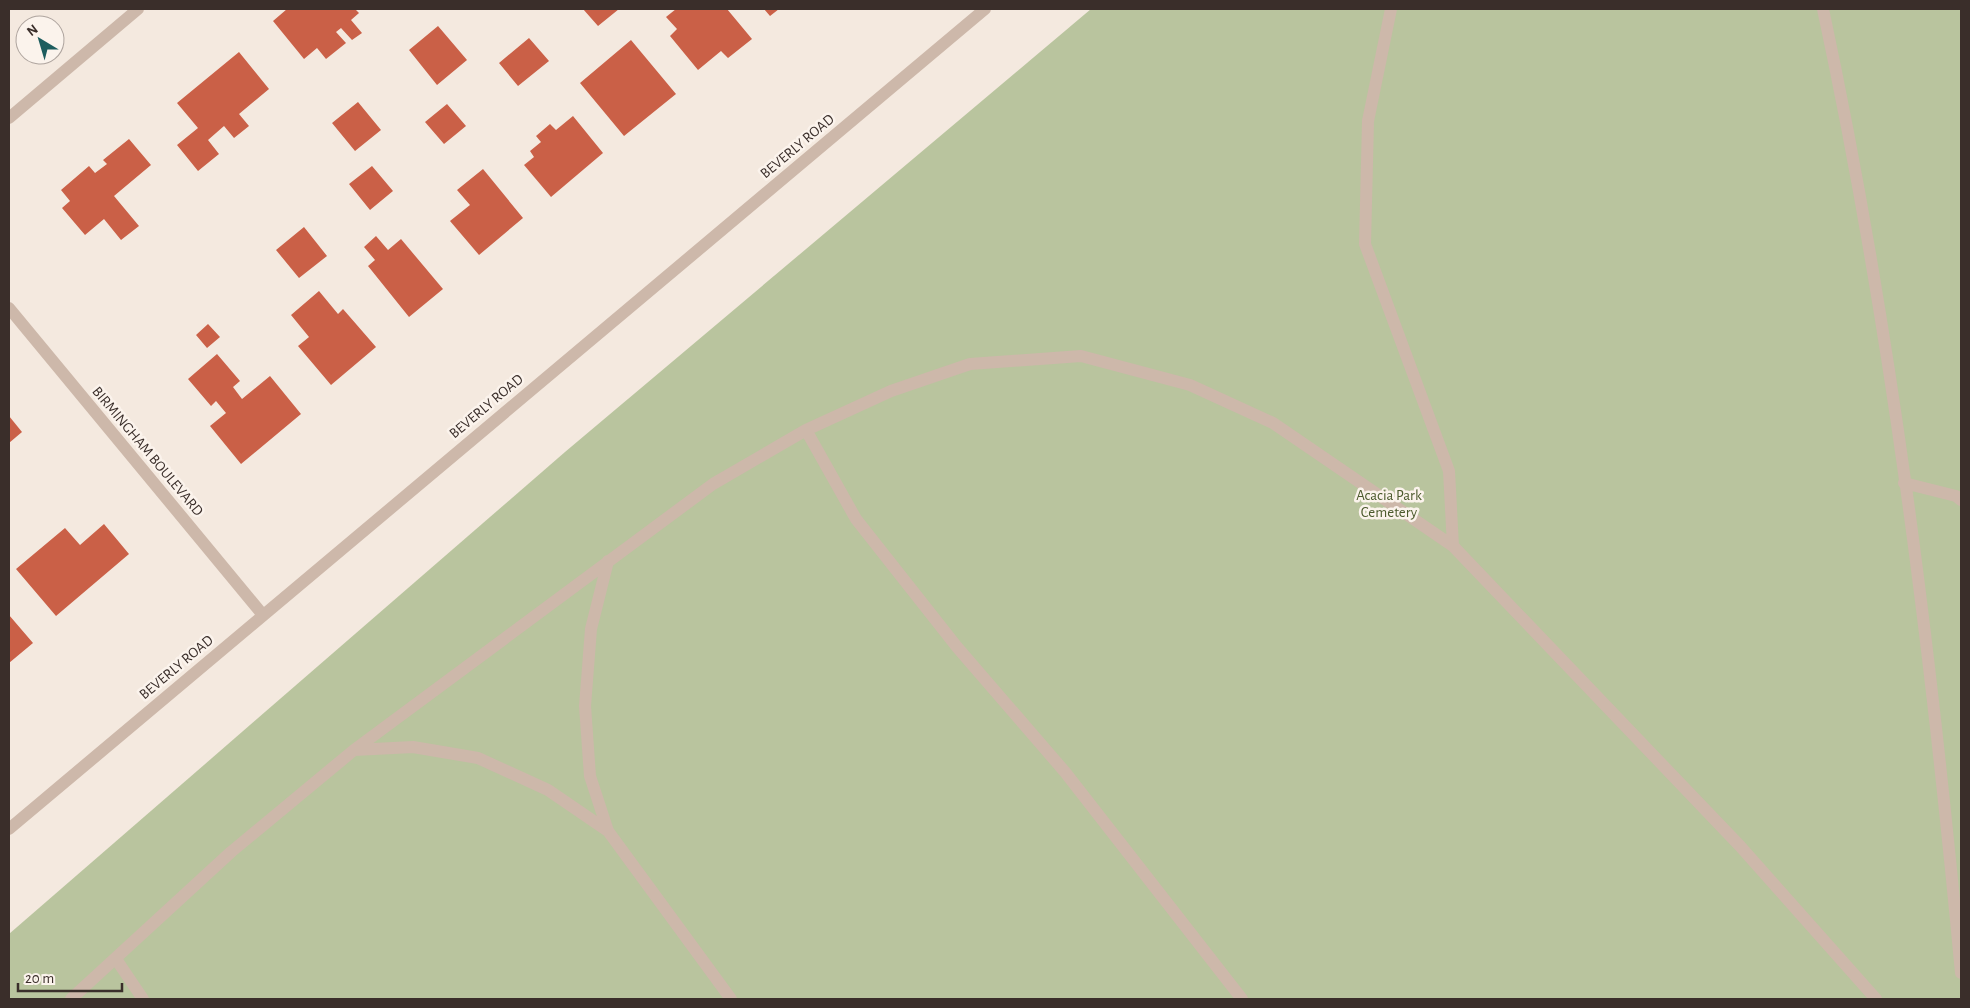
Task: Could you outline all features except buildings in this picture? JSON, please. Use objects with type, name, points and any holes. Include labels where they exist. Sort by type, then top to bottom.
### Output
[{"type":"street","points":[[9,118],[138,9]]},
{"type":"street","name":"BEVERLY ROAD","points":[[9,829],[985,9]]},
{"type":"street","points":[[1391,9],[1368,121],[1365,244],[1448,472],[1453,546]]},
{"type":"street","points":[[1823,9],[1845,111],[1889,367],[1931,675],[1961,973]]},
{"type":"street","name":"BIRMINGHAM BOULEVARD","points":[[9,308],[263,615]]},
{"type":"street","points":[[72,999],[231,852],[354,750],[713,484],[806,430],[891,391],[970,364],[1082,356],[1190,385],[1273,423],[1453,546],[1740,846],[1876,999]]},
{"type":"street","points":[[806,430],[856,519],[957,647],[1065,772],[1242,999]]},
{"type":"street","points":[[1904,483],[1956,496],[1961,500]]},
{"type":"street","points":[[608,561],[591,629],[585,706],[590,776],[608,831],[731,999]]},
{"type":"street","points":[[354,750],[413,747],[478,758],[548,790],[608,831]]},
{"type":"street","points":[[116,959],[143,999]]},
{"type":"green space","name":"Acacia Park Cemetery","points":[[1091,9],[1961,9],[1961,999],[9,999],[9,934],[565,452]]}]
